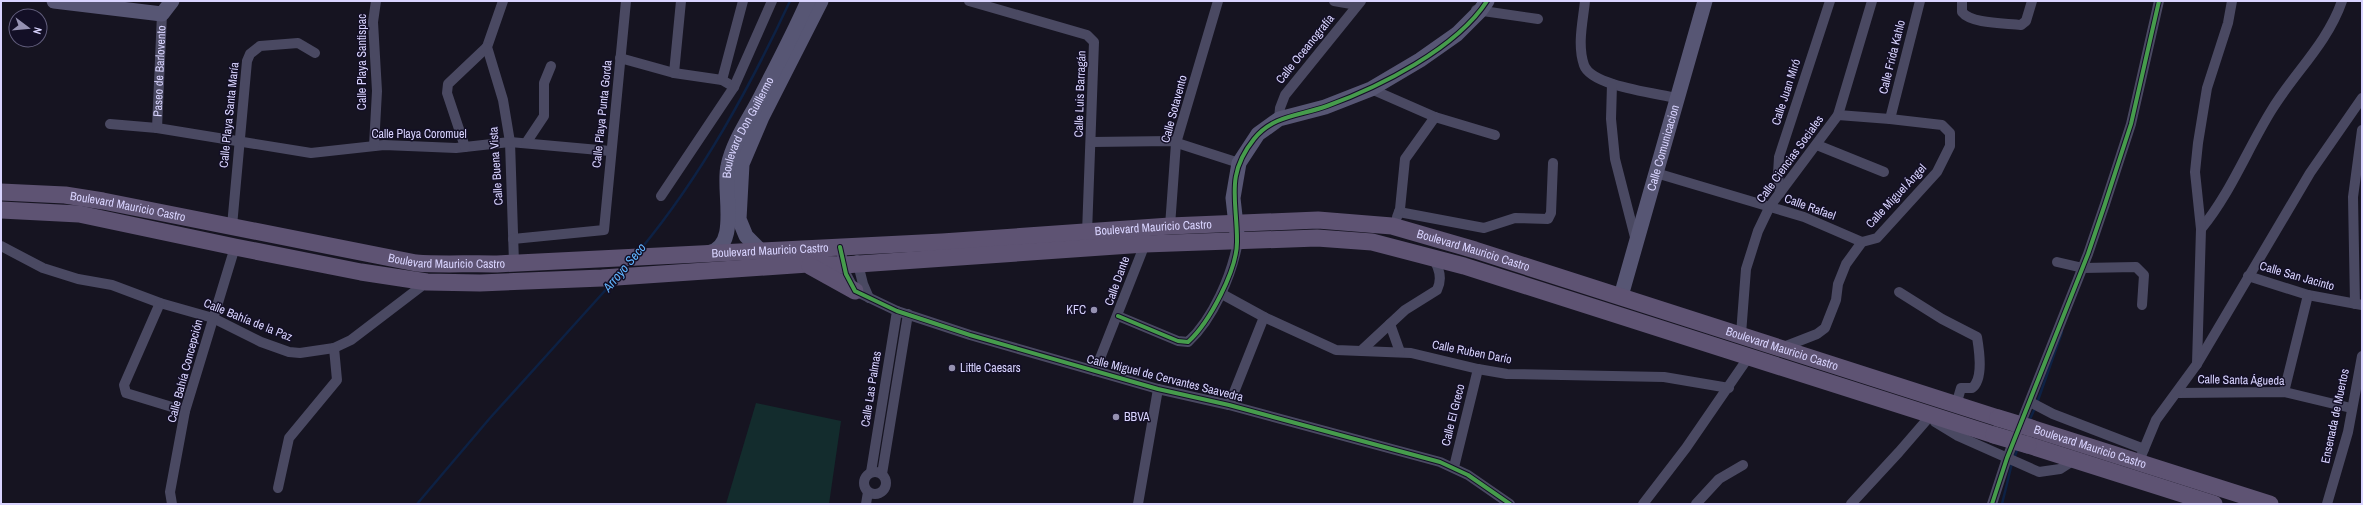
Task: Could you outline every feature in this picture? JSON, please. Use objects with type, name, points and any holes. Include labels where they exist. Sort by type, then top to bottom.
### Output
[{"type":"main road","name":"Boulevard Mauricio Castro","points":[[1,192],[65,195],[232,226],[416,263],[514,263],[620,259],[760,250],[848,247],[1087,233],[1170,226],[1318,220],[1396,219],[1621,296],[1956,405],[2031,428],[2141,455],[2270,504]]},
{"type":"main road","name":"Boulevard Mauricio Castro","points":[[1,210],[79,214],[361,272],[427,282],[480,283],[602,278],[808,264],[850,265],[1145,244],[1351,239],[1432,257],[1750,355],[1929,416],[2028,445],[2214,504]]},
{"type":"main road","points":[[808,264],[862,294]]},
{"type":"street","name":"Paseo de Barlovento","points":[[54,1],[162,14]]},
{"type":"street","name":"Paseo de Barlovento","points":[[157,128],[162,14],[172,1]]},
{"type":"street","name":"Calle Playa Santispac","points":[[374,146],[377,91],[373,22],[376,1]]},
{"type":"street","points":[[465,148],[447,93],[448,84],[487,47],[503,1]]},
{"type":"street","name":"Calle Playa Punta Gorda","points":[[513,239],[604,230],[610,151],[626,1]]},
{"type":"street","points":[[674,73],[681,1]]},
{"type":"street","points":[[722,80],[743,1]]},
{"type":"street","points":[[661,196],[734,87],[772,1]]},
{"type":"street","name":"Boulevard Don Guillermo","points":[[708,253],[721,248],[726,237],[726,176],[733,149],[788,45],[808,1]]},
{"type":"street","name":"Boulevard Don Guillermo","points":[[760,250],[746,236],[739,219],[742,164],[762,117],[821,1]]},
{"type":"street","name":"Calle Luis Barragán","points":[[969,1],[1091,38],[1095,51],[1087,233]]},
{"type":"street","name":"Calle Sotavento","points":[[1170,226],[1176,143],[1218,1]]},
{"type":"street","points":[[1334,1],[1359,3]]},
{"type":"street","points":[[1585,1],[1581,48],[1584,66],[1595,78],[1612,84],[1676,98]]},
{"type":"street","name":"Calle Comunicacion","points":[[1621,296],[1704,1]]},
{"type":"street","name":"Calle Juan Miró","points":[[1780,193],[1778,174],[1779,157],[1830,1]]},
{"type":"street","name":"Calle Ciencias Sociales","points":[[1741,334],[1746,269],[1758,231],[1770,206],[1838,115],[1872,1]]},
{"type":"street","name":"Calle Frida Kahlo","points":[[1890,119],[1920,1]]},
{"type":"street","points":[[1962,1],[1962,12],[1973,19],[2021,25],[2027,19],[2032,1]]},
{"type":"street","points":[[1992,504],[2007,458],[2082,268],[2131,124],[2159,1]]},
{"type":"street","points":[[2197,364],[2201,229],[2195,172],[2201,115],[2228,23],[2232,1]]},
{"type":"street","points":[[2201,229],[2219,207],[2236,171],[2272,110],[2322,42],[2342,1]]},
{"type":"street","name":"Calle Oceanografía","points":[[1280,119],[1280,108],[1285,96],[1359,3]]},
{"type":"street","points":[[1118,316],[1178,341],[1188,342],[1222,294],[1235,259],[1238,241],[1233,198],[1239,163],[1258,134],[1280,119],[1325,107],[1371,89],[1433,51],[1478,9],[1538,19]]},
{"type":"street","name":"Calle Playa Santa María","points":[[232,226],[247,61],[250,54],[260,46],[298,43],[315,53]]},
{"type":"street","name":"Calle Buena Vista","points":[[487,47],[503,100],[510,142],[514,263]]},
{"type":"street","points":[[620,58],[674,73],[722,80],[734,87]]},
{"type":"street","points":[[526,143],[544,116],[544,83],[551,66]]},
{"type":"street","points":[[1612,84],[1611,119],[1614,152],[1636,241]]},
{"type":"street","points":[[1371,89],[1435,117],[1495,135]]},
{"type":"street","points":[[2030,402],[2141,455],[2156,420],[2178,393],[2197,364],[2310,173],[2362,98]]},
{"type":"street","name":"Calle Miguel Ángel","points":[[1782,348],[1817,334],[1825,328],[1836,300],[1838,284],[1846,264],[1862,242],[1877,238],[1915,196],[1936,172],[1950,146],[1950,133],[1942,125],[1838,115]]},
{"type":"street","points":[[1435,117],[1405,159],[1396,219],[1484,228],[1514,218],[1548,219],[1551,213],[1553,163]]},
{"type":"street","name":"Calle Playa Coromuel","points":[[110,124],[157,128],[311,153],[374,146],[465,148],[510,142],[610,151]]},
{"type":"street","points":[[2359,305],[2353,197],[2362,130]]},
{"type":"street","points":[[1092,142],[1166,141],[1239,163]]},
{"type":"street","points":[[1817,144],[1884,172]]},
{"type":"street","name":"Calle Rafael","points":[[1656,173],[1770,206],[1827,226],[1862,242]]},
{"type":"street","name":"Calle Dante","points":[[1095,371],[1118,316],[1145,244]]},
{"type":"street","name":"Calle Bahía de la Paz","points":[[1,246],[43,268],[78,280],[112,285],[160,303],[213,318],[262,342],[289,352],[300,353],[334,348],[371,326],[427,282]]},
{"type":"street","name":"Calle Bahía Concepción","points":[[172,504],[170,492],[186,411],[235,247]]},
{"type":"street","points":[[848,247],[850,265],[862,294]]},
{"type":"street","points":[[848,247],[850,265],[862,294]]},
{"type":"street","points":[[1362,350],[1412,305],[1438,290],[1440,285],[1440,271],[1432,257]]},
{"type":"street","points":[[2058,262],[2082,268],[2136,268],[2141,270],[2145,281],[2142,305]]},
{"type":"street","name":"Calle San Jacinto","points":[[2248,276],[2308,295],[2359,305]]},
{"type":"street","points":[[1899,292],[1942,319],[1977,337],[1980,364],[1976,381],[1972,388],[1961,388],[1956,405]]},
{"type":"street","name":"Calle Miguel de Cervantes Saavedra","points":[[862,294],[897,311],[951,330],[1158,389],[1228,405],[1454,467],[1510,504]]},
{"type":"street","name":"Calle Ruben Darío","points":[[1222,294],[1264,317],[1329,348],[1345,352],[1362,350],[1400,352],[1507,374],[1681,379],[1729,388]]},
{"type":"street","points":[[2284,392],[2308,295]]},
{"type":"street","points":[[160,303],[124,388],[126,393],[186,411]]},
{"type":"street","name":"Calle Las Palmas","points":[[871,472],[897,311]]},
{"type":"street","name":"Calle Las Palmas","points":[[882,474],[908,314]]},
{"type":"street","points":[[1228,405],[1264,317]]},
{"type":"street","points":[[1390,324],[1400,352]]},
{"type":"street","points":[[278,488],[289,438],[336,380],[334,348]]},
{"type":"street","points":[[1643,504],[1729,388],[1750,355]]},
{"type":"street","name":"Ensenada de Muertos","points":[[2327,504],[2348,432],[2351,408],[2362,356]]},
{"type":"street","name":"Calle El Greco","points":[[1454,467],[1478,369]]},
{"type":"street","points":[[1138,504],[1158,389]]},
{"type":"street","name":"Calle Santa Águeda","points":[[2178,393],[2284,392],[2351,408]]},
{"type":"street","points":[[1851,504],[1899,452],[1929,416],[1958,436],[2039,472],[2060,469],[2074,460]]},
{"type":"street","points":[[1696,504],[1719,479],[1743,465]]},
{"type":"street","points":[[866,504],[868,492],[864,481],[871,472],[882,474],[886,484],[880,493],[878,504]]},
{"type":"street","points":[[868,492],[874,494],[880,493]]},
{"type":"green space","points":[[756,403],[841,421],[829,504],[726,504]]},
{"type":"waterway","name":"Arroyo Seco","points":[[640,250],[684,192],[723,130],[741,99],[790,1]]},
{"type":"waterway","name":"Arroyo Seco","points":[[417,504],[490,418],[611,284]]},
{"type":"waterway","points":[[2037,403],[2062,332]]},
{"type":"waterway","points":[[2029,421],[2035,408]]},
{"type":"waterway","points":[[2014,458],[2018,448]]},
{"type":"waterway","points":[[2002,504],[2012,463]]},
{"type":"cycle path","points":[[1118,316],[1178,341],[1188,342],[1205,322],[1213,309],[1221,295],[1233,266],[1237,240],[1235,200],[1236,176],[1239,164],[1245,152],[1261,131],[1288,117],[1327,106],[1348,98],[1415,64],[1456,35],[1473,19],[1487,1]]},
{"type":"cycle path","points":[[1992,504],[2007,458],[2088,254],[2105,204],[2131,124],[2159,1]]},
{"type":"cycle path","points":[[840,247],[846,274],[855,291],[897,311],[970,335],[1158,389],[1229,405],[1440,462],[1468,475],[1510,504]]},
{"type":"place","name":"KFC","points":[[1094,310]]},
{"type":"place","name":"Little Caesars","points":[[952,368]]},
{"type":"place","name":"BBVA","points":[[1116,417]]}]
